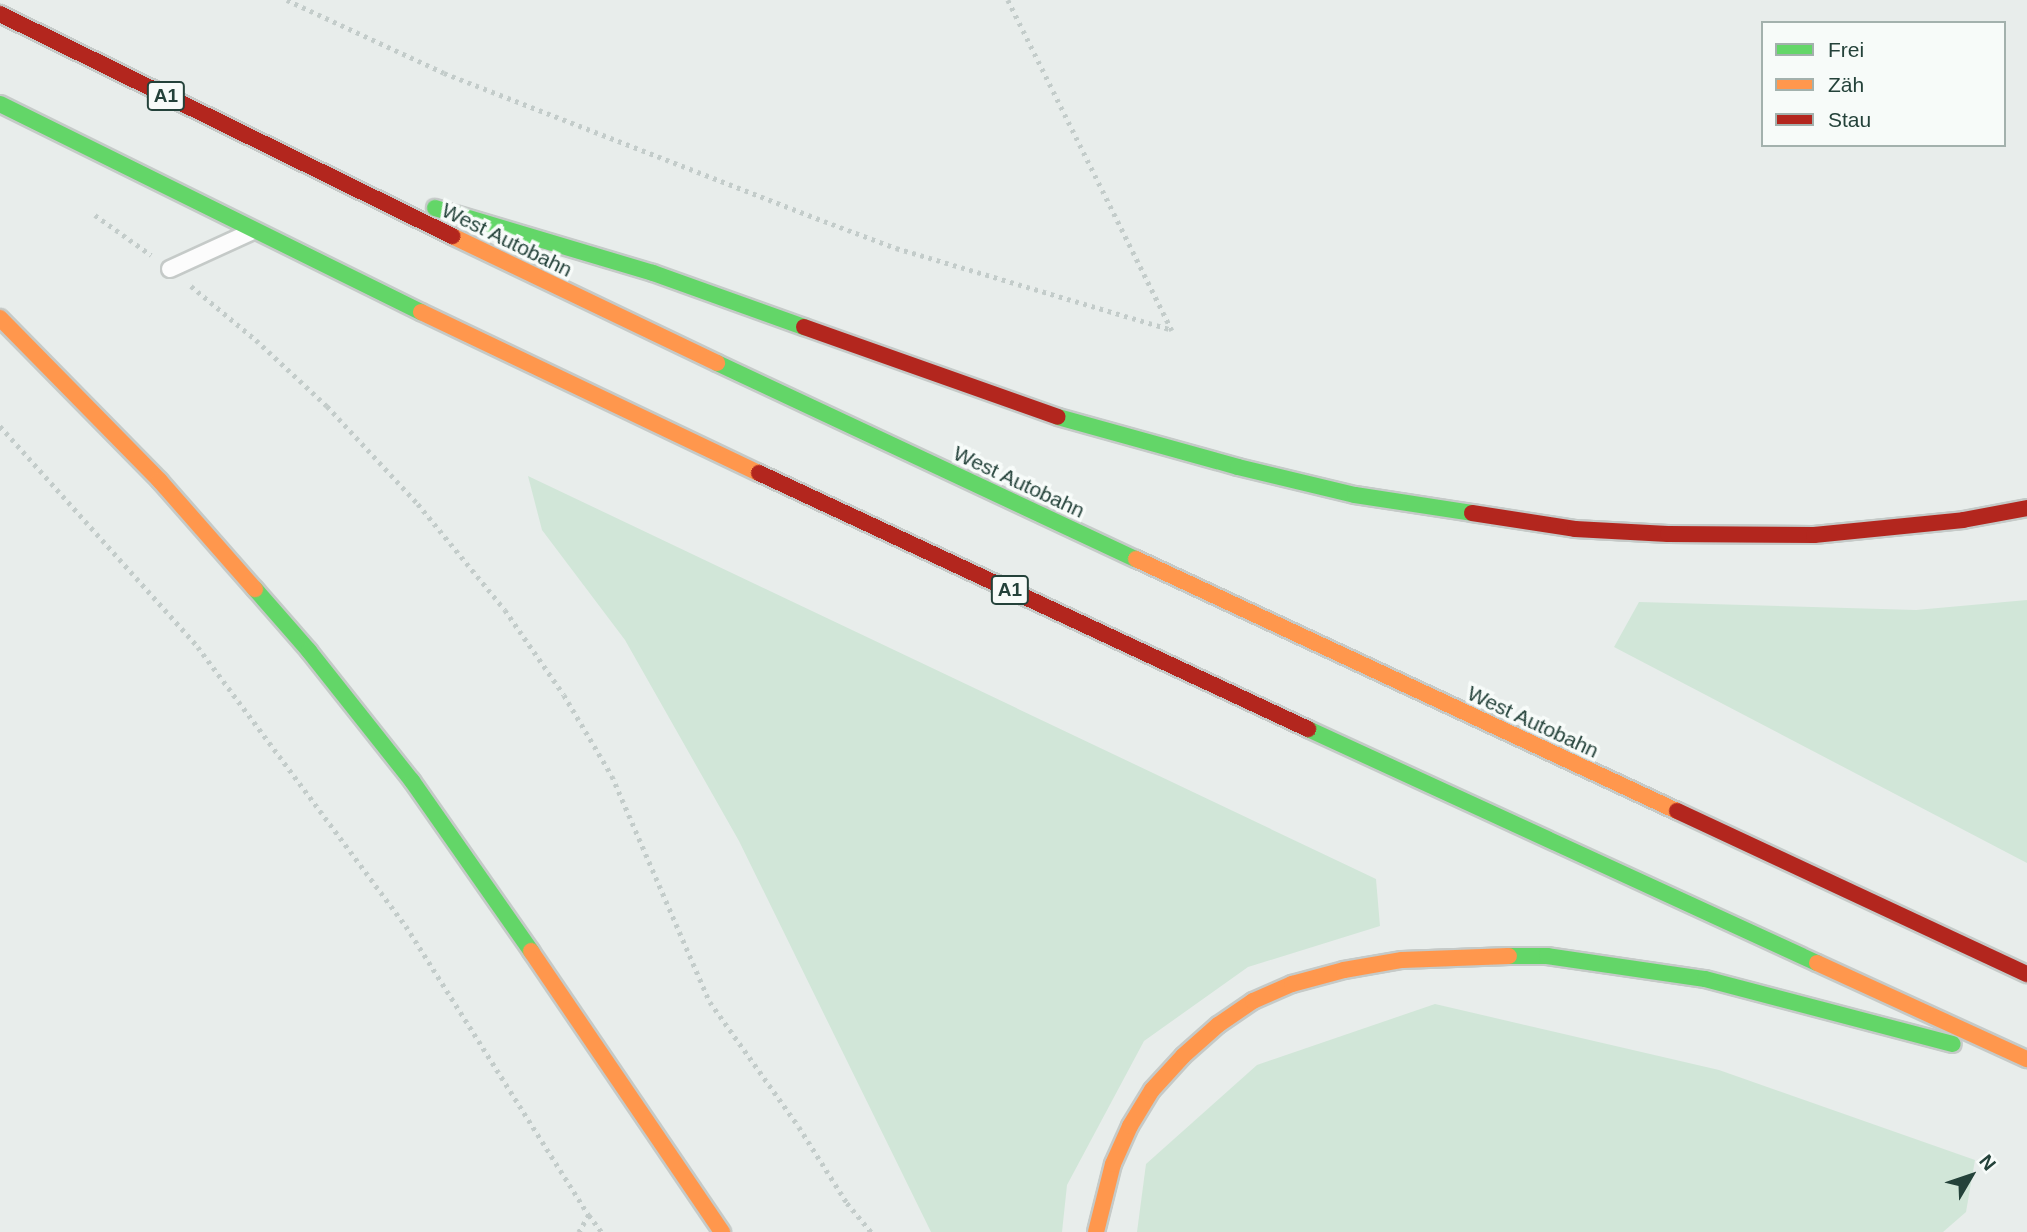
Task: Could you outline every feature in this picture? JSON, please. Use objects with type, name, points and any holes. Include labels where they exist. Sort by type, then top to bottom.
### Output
[{"type":"highway","name":"West Autobahn","points":[[0,14],[587,303],[2027,974]]},
{"type":"highway","name":"A1","points":[[0,104],[253,231],[1199,679],[2027,1061]]},
{"type":"highway","points":[[333,178],[653,273],[1054,415],[1238,467],[1355,495],[1575,529],[1668,534],[1814,535],[1963,520],[2027,508]]},
{"type":"highway","points":[[0,318],[160,481],[309,651],[412,781],[630,1093],[722,1232]]},
{"type":"highway","points":[[1097,1232],[1113,1164],[1130,1126],[1152,1090],[1183,1056],[1218,1025],[1253,1001],[1292,984],[1356,968],[1470,955],[1547,956],[1612,964],[1718,982],[2027,1061]]},
{"type":"lane","points":[[170,269],[253,231]]},
{"type":"path","points":[[287,0],[444,73],[895,248],[1172,330],[1008,0]]},
{"type":"path","points":[[95,215],[170,269],[257,340],[327,406],[418,504],[505,610],[564,695],[612,776],[710,1002],[799,1127],[847,1203],[871,1232]]},
{"type":"path","points":[[0,426],[215,669],[406,926],[602,1232]]},
{"type":"path","points":[[579,1232],[589,1214]]},
{"type":"green space","points":[[528,476],[1376,879],[1380,926],[1248,967],[1144,1041],[1067,1185],[1062,1232],[931,1232],[739,841],[625,640],[542,530]]},
{"type":"green space","points":[[2027,600],[2027,863],[1614,647],[1639,602],[1916,610]]},
{"type":"green space","points":[[1435,1004],[1719,1070],[1975,1160],[1966,1212],[1943,1232],[1137,1232],[1146,1164],[1257,1065]]},
{"type":"traffic: fast","points":[[0,104],[421,312]]},
{"type":"traffic: fast","points":[[435,208],[653,273],[804,327]]},
{"type":"traffic: fast","points":[[717,363],[1136,559]]},
{"type":"traffic: fast","points":[[1058,417],[1238,467],[1355,495],[1472,513]]},
{"type":"traffic: fast","points":[[255,589],[309,651],[412,781],[531,951]]},
{"type":"traffic: fast","points":[[1308,729],[1817,963]]},
{"type":"traffic: fast","points":[[1509,956],[1547,956],[1705,979],[1953,1044]]},
{"type":"traffic: slow","points":[[452,236],[717,363]]},
{"type":"traffic: slow","points":[[421,312],[759,473]]},
{"type":"traffic: slow","points":[[0,318],[160,481],[255,589]]},
{"type":"traffic: slow","points":[[1136,559],[1677,811]]},
{"type":"traffic: slow","points":[[531,951],[722,1232]]},
{"type":"traffic: slow","points":[[1096,1232],[1113,1164],[1130,1126],[1152,1090],[1183,1056],[1218,1025],[1253,1001],[1292,984],[1344,970],[1402,960],[1509,956]]},
{"type":"traffic: slow","points":[[1817,963],[2027,1059]]},
{"type":"traffic: jam","points":[[0,14],[452,236]]},
{"type":"traffic: jam","points":[[804,327],[1058,417]]},
{"type":"traffic: jam","points":[[759,473],[1308,729]]},
{"type":"traffic: jam","points":[[1472,513],[1575,529],[1668,534],[1814,535],[1963,520],[2027,508]]},
{"type":"traffic: jam","points":[[1677,811],[2027,974]]}]
